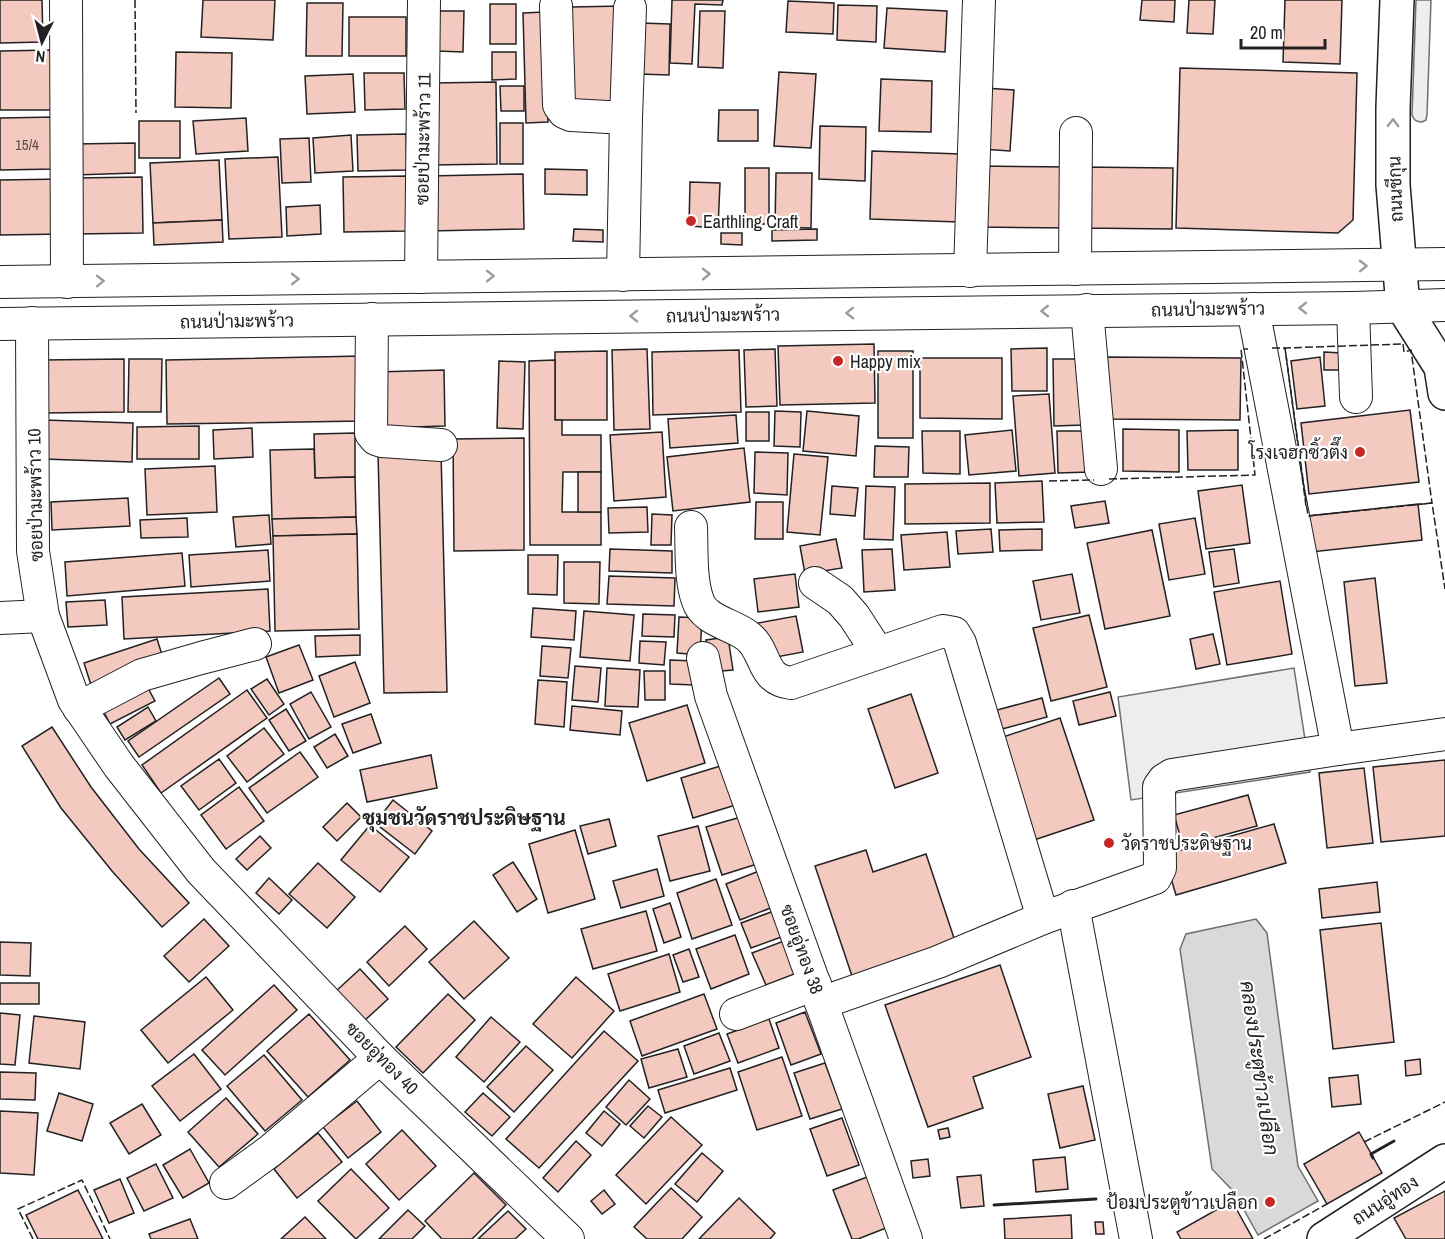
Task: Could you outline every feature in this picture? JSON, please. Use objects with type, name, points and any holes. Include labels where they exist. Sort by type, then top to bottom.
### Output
[{"type":"main road","name":"ถนนชีกุน","points":[[1397,0],[1393,185],[1403,307],[1444,371]]},
{"type":"main road","name":"ถนนอู่ทอง","points":[[1324,1239],[1445,1161]]},
{"type":"street","points":[[66,0],[67,282]]},
{"type":"street","name":"ซอยป่ามะพร้าว 11","points":[[422,277],[424,0]]},
{"type":"street","points":[[970,270],[978,0]]},
{"type":"street","points":[[556,6],[559,105],[564,112],[571,115],[626,118]]},
{"type":"street","points":[[623,275],[630,8]]},
{"type":"street","points":[[1075,269],[1076,133]]},
{"type":"street","points":[[0,282],[1445,264]]},
{"type":"street","name":"ถนนป่ามะพร้าว","points":[[0,324],[1353,308],[1445,304]]},
{"type":"street","points":[[1353,308],[1356,398]]},
{"type":"street","points":[[1253,309],[1338,749]]},
{"type":"street","points":[[1087,310],[1101,469]]},
{"type":"street","points":[[372,319],[371,433],[376,439],[382,441],[441,445]]},
{"type":"street","name":"ซอยป่ามะพร้าว 10","points":[[32,323],[33,551],[43,616],[74,700],[119,766],[201,872]]},
{"type":"street","points":[[691,527],[693,576],[698,603],[706,613],[726,626],[747,635],[756,646],[770,674],[780,682],[791,683],[943,631],[954,633],[960,643],[1043,918]]},
{"type":"street","points":[[815,583],[840,600],[854,616],[878,653]]},
{"type":"street","points":[[0,618],[43,616]]},
{"type":"street","points":[[79,708],[142,675],[255,644]]},
{"type":"street","name":"ซอยอู่ทอง 38","points":[[703,658],[711,696],[906,1239]]},
{"type":"street","points":[[736,1014],[938,962],[1073,906],[1155,878],[1160,868],[1159,787],[1164,780],[1172,776],[1445,734]]},
{"type":"street","name":"ซอยอู่ทอง 40","points":[[201,872],[380,1058],[568,1239]]},
{"type":"street","points":[[1073,906],[1136,1239]]},
{"type":"street","points":[[226,1183],[270,1151],[380,1058]]},
{"type":"shaded area","points":[[1416,0],[1431,0],[1427,115],[1426,120],[1422,122],[1418,122],[1412,115]]},
{"type":"shaded area","points":[[1294,668],[1310,772],[1131,800],[1118,697]]},
{"type":"water","name":"คลองประตูข้าวเปลือก","points":[[1256,919],[1267,933],[1298,1166],[1318,1201],[1258,1235],[1234,1192],[1212,1169],[1180,949],[1186,934]]},
{"type":"building","points":[[0,0],[42,0],[43,42],[0,43]]},
{"type":"building","points":[[203,0],[275,0],[273,40],[201,37]]},
{"type":"building","points":[[672,0],[723,0],[722,5],[695,4],[692,64],[670,63]]},
{"type":"building","points":[[1142,0],[1175,0],[1174,22],[1140,20]]},
{"type":"building","points":[[1189,0],[1215,0],[1213,34],[1187,33]]},
{"type":"building","points":[[1285,0],[1342,0],[1340,64],[1283,62]]},
{"type":"building","points":[[788,1],[834,3],[833,34],[786,32]]},
{"type":"building","points":[[307,3],[343,3],[342,56],[306,56]]},
{"type":"building","points":[[490,4],[516,4],[516,44],[490,44]]},
{"type":"building","points":[[838,5],[877,6],[876,42],[837,40]]},
{"type":"building","points":[[622,6],[623,102],[573,103],[571,7]]},
{"type":"building","points":[[887,8],[947,11],[945,52],[884,48]]},
{"type":"building","points":[[437,11],[464,11],[463,52],[437,51]]},
{"type":"building","points":[[700,11],[725,11],[723,68],[698,67]]},
{"type":"building","points":[[544,12],[548,122],[526,123],[523,13]]},
{"type":"building","points":[[349,17],[406,17],[406,56],[349,56]]},
{"type":"building","points":[[640,23],[670,24],[669,75],[638,74]]},
{"type":"building","points":[[52,50],[53,110],[0,110],[0,51]]},
{"type":"building","points":[[176,52],[232,53],[231,108],[175,107]]},
{"type":"building","points":[[492,52],[516,52],[516,79],[492,80]]},
{"type":"building","points":[[1180,68],[1357,73],[1353,220],[1338,233],[1176,228]]},
{"type":"building","points":[[779,72],[816,74],[811,148],[774,146]]},
{"type":"building","points":[[364,73],[404,73],[405,109],[365,110]]},
{"type":"building","points":[[353,74],[355,112],[307,114],[305,76]]},
{"type":"building","points":[[881,79],[932,81],[931,132],[879,131]]},
{"type":"building","points":[[496,82],[497,164],[431,165],[431,83]]},
{"type":"building","points":[[500,86],[524,86],[524,111],[501,111]]},
{"type":"building","points":[[985,88],[1014,90],[1010,151],[981,149]]},
{"type":"building","points":[[719,110],[758,110],[758,141],[718,141]]},
{"type":"building","points":[[55,117],[55,169],[0,170],[0,118]]},
{"type":"building","points":[[246,118],[248,151],[196,154],[193,121]]},
{"type":"building","points":[[139,121],[180,121],[180,158],[139,158]]},
{"type":"building","points":[[500,123],[523,123],[523,164],[500,164]]},
{"type":"building","points":[[820,126],[866,127],[865,181],[819,179]]},
{"type":"building","points":[[406,134],[407,170],[358,171],[357,135]]},
{"type":"building","points":[[351,135],[353,171],[315,173],[313,138]]},
{"type":"building","points":[[309,138],[311,182],[282,183],[280,139]]},
{"type":"building","points":[[135,143],[135,173],[75,175],[74,144]]},
{"type":"building","points":[[872,151],[961,154],[959,222],[870,219]]},
{"type":"building","points":[[278,157],[282,237],[229,239],[225,159]]},
{"type":"building","points":[[219,160],[222,220],[153,223],[150,163]]},
{"type":"building","points":[[978,166],[1070,167],[1070,228],[978,227]]},
{"type":"building","points":[[1080,167],[1173,168],[1172,229],[1080,228]]},
{"type":"building","points":[[745,168],[769,168],[769,224],[745,224]]},
{"type":"building","points":[[545,169],[587,170],[587,195],[545,194]]},
{"type":"building","points":[[776,173],[812,173],[811,228],[775,227]]},
{"type":"building","points":[[523,174],[524,229],[429,231],[428,176]]},
{"type":"building","points":[[407,176],[408,231],[344,232],[343,177]]},
{"type":"building","points":[[142,177],[143,233],[76,234],[75,178]]},
{"type":"building","points":[[63,179],[64,234],[0,235],[0,180]]},
{"type":"building","points":[[690,182],[720,183],[718,228],[689,226]]},
{"type":"building","points":[[320,205],[321,234],[287,236],[286,207]]},
{"type":"building","points":[[222,220],[223,242],[154,245],[153,223]]},
{"type":"building","points":[[574,229],[603,230],[603,242],[573,241]]},
{"type":"building","points":[[817,229],[817,240],[772,241],[772,230]]},
{"type":"building","points":[[721,233],[742,233],[742,245],[721,244]]},
{"type":"building","points":[[874,344],[875,403],[780,405],[778,346]]},
{"type":"building","points":[[1047,348],[1047,391],[1012,391],[1011,349]]},
{"type":"building","points":[[647,349],[650,429],[614,430],[612,350]]},
{"type":"building","points":[[775,349],[777,406],[746,407],[744,350]]},
{"type":"building","points":[[739,350],[741,412],[653,415],[652,352]]},
{"type":"building","points":[[607,351],[607,420],[555,420],[555,352]]},
{"type":"building","points":[[878,351],[913,351],[913,438],[878,438]]},
{"type":"building","points":[[1324,352],[1342,353],[1342,370],[1324,370]]},
{"type":"building","points":[[361,356],[362,421],[167,424],[166,360]]},
{"type":"building","points":[[1102,357],[1241,358],[1240,420],[1102,419]]},
{"type":"building","points":[[1320,357],[1325,406],[1297,409],[1291,361]]},
{"type":"building","points":[[920,358],[1002,358],[1002,419],[920,418]]},
{"type":"building","points":[[124,359],[124,412],[43,413],[43,360]]},
{"type":"building","points":[[129,359],[162,359],[161,412],[128,412]]},
{"type":"building","points":[[1053,359],[1083,359],[1084,425],[1054,426]]},
{"type":"building","points":[[555,360],[555,420],[562,420],[562,435],[601,435],[601,472],[563,472],[562,512],[601,512],[601,545],[530,545],[529,361]]},
{"type":"building","points":[[499,361],[525,362],[523,429],[497,428]]},
{"type":"building","points":[[444,370],[445,426],[378,428],[376,372]]},
{"type":"building","points":[[1049,394],[1055,473],[1019,476],[1013,396]]},
{"type":"building","name":"โรงเจฮกซิ้วตึ๊ง","points":[[1410,410],[1419,482],[1309,494],[1301,423]]},
{"type":"building","points":[[775,411],[801,412],[800,447],[774,446]]},
{"type":"building","points":[[807,411],[859,416],[856,456],[803,451]]},
{"type":"building","points":[[746,412],[769,412],[769,441],[746,441]]},
{"type":"building","points":[[736,415],[738,443],[670,448],[668,419]]},
{"type":"building","points":[[44,420],[133,423],[132,462],[43,459]]},
{"type":"building","points":[[199,426],[199,459],[137,459],[137,427]]},
{"type":"building","points":[[252,428],[253,457],[214,459],[213,430]]},
{"type":"building","points":[[1123,429],[1179,430],[1179,472],[1123,471]]},
{"type":"building","points":[[1012,430],[1016,471],[969,475],[965,435]]},
{"type":"building","points":[[1238,430],[1238,470],[1188,470],[1187,431]]},
{"type":"building","points":[[922,431],[960,431],[960,474],[923,473]]},
{"type":"building","points":[[1057,431],[1089,431],[1090,472],[1058,473]]},
{"type":"building","points":[[662,432],[666,497],[614,501],[610,435]]},
{"type":"building","points":[[355,433],[355,477],[315,478],[314,434]]},
{"type":"building","points":[[524,438],[524,550],[454,551],[453,439]]},
{"type":"building","points":[[875,446],[909,447],[908,477],[874,477]]},
{"type":"building","points":[[744,448],[750,502],[673,511],[667,457]]},
{"type":"building","points":[[314,449],[315,478],[355,477],[356,517],[272,519],[270,450]]},
{"type":"building","points":[[441,452],[447,692],[384,693],[378,453]]},
{"type":"building","points":[[755,452],[788,453],[787,495],[754,493]]},
{"type":"building","points":[[794,454],[828,457],[820,535],[787,532]]},
{"type":"building","points":[[215,466],[217,512],[147,515],[145,469]]},
{"type":"building","points":[[578,472],[601,472],[601,512],[578,512]]},
{"type":"building","points":[[1042,481],[1044,522],[997,523],[995,483]]},
{"type":"building","points":[[990,483],[990,523],[905,524],[905,484]]},
{"type":"building","points":[[1242,485],[1250,543],[1206,549],[1198,491]]},
{"type":"building","points":[[832,486],[858,488],[855,516],[830,514]]},
{"type":"building","points":[[866,486],[895,487],[893,540],[864,539]]},
{"type":"building","points":[[128,498],[130,526],[52,530],[51,502]]},
{"type":"building","points":[[1105,501],[1109,523],[1075,528],[1071,506]]},
{"type":"building","points":[[756,502],[783,502],[783,539],[755,539]]},
{"type":"building","points":[[1418,504],[1422,540],[1311,552],[1308,516]]},
{"type":"building","points":[[647,507],[648,532],[609,533],[608,508]]},
{"type":"building","points":[[652,514],[672,515],[671,545],[651,545]]},
{"type":"building","points":[[269,515],[271,544],[236,547],[233,517]]},
{"type":"building","points":[[356,517],[357,534],[273,536],[272,519]]},
{"type":"building","points":[[187,518],[188,537],[141,538],[140,520]]},
{"type":"building","points":[[1195,518],[1205,574],[1169,580],[1159,524]]},
{"type":"building","points":[[991,529],[993,552],[958,554],[956,531]]},
{"type":"building","points":[[1042,529],[1042,550],[1000,551],[999,530]]},
{"type":"building","points":[[1152,530],[1170,616],[1105,629],[1087,543]]},
{"type":"building","points":[[947,532],[950,567],[904,570],[901,535]]},
{"type":"building","points":[[357,534],[359,629],[275,631],[273,536]]},
{"type":"building","points":[[836,539],[842,568],[805,574],[800,546]]},
{"type":"building","points":[[610,549],[672,551],[672,573],[609,571]]},
{"type":"building","points":[[892,549],[895,590],[864,592],[862,550]]},
{"type":"building","points":[[1234,549],[1239,583],[1214,587],[1209,552]]},
{"type":"building","points":[[268,550],[270,581],[191,587],[189,555]]},
{"type":"building","points":[[182,553],[185,586],[67,596],[65,562]]},
{"type":"building","points":[[528,555],[558,555],[557,595],[528,594]]},
{"type":"building","points":[[564,562],[600,562],[599,604],[564,603]]},
{"type":"building","points":[[795,574],[799,607],[758,612],[754,579]]},
{"type":"building","points":[[1072,574],[1080,613],[1041,620],[1033,581]]},
{"type":"building","points":[[609,576],[675,578],[674,606],[607,604]]},
{"type":"building","points":[[1375,578],[1387,683],[1355,686],[1344,582]]},
{"type":"building","points":[[1280,581],[1292,654],[1227,665],[1214,592]]},
{"type":"building","points":[[268,589],[270,631],[124,639],[122,597]]},
{"type":"building","points":[[105,600],[107,625],[68,627],[66,602]]},
{"type":"building","points":[[533,608],[576,611],[574,640],[531,637]]},
{"type":"building","points":[[584,611],[634,615],[630,661],[580,657]]},
{"type":"building","points":[[643,614],[675,615],[674,637],[642,636]]},
{"type":"building","points":[[1089,615],[1107,687],[1051,701],[1033,628]]},
{"type":"building","points":[[796,616],[803,652],[766,659],[758,623]]},
{"type":"building","points":[[679,617],[702,618],[700,655],[677,653]]},
{"type":"building","points":[[1213,634],[1220,664],[1196,669],[1190,639]]},
{"type":"building","points":[[360,635],[360,655],[316,657],[315,636]]},
{"type":"building","points":[[728,637],[733,670],[710,672],[706,640]]},
{"type":"building","points":[[157,639],[164,661],[91,685],[84,663]]},
{"type":"building","points":[[640,641],[666,642],[664,665],[639,663]]},
{"type":"building","points":[[299,645],[313,680],[279,693],[266,657]]},
{"type":"building","points":[[542,646],[571,648],[568,678],[540,676]]},
{"type":"building","points":[[670,660],[695,661],[694,685],[670,684]]},
{"type":"building","points":[[355,662],[370,703],[334,717],[319,676]]},
{"type":"building","points":[[575,666],[601,668],[598,702],[572,700]]},
{"type":"building","points":[[607,668],[640,670],[638,707],[605,706]]},
{"type":"building","points":[[644,671],[665,671],[665,700],[645,700]]},
{"type":"building","points":[[219,678],[230,694],[139,757],[128,741]]},
{"type":"building","points":[[143,679],[155,701],[110,724],[99,702]]},
{"type":"building","points":[[267,679],[284,704],[269,715],[251,689]]},
{"type":"building","points":[[538,680],[567,682],[564,727],[535,724]]},
{"type":"building","points":[[247,690],[267,718],[161,793],[142,765]]},
{"type":"building","points":[[311,692],[331,727],[309,739],[290,704]]},
{"type":"building","points":[[1110,692],[1116,716],[1079,725],[1073,701]]},
{"type":"building","points":[[911,694],[938,773],[895,788],[868,709]]},
{"type":"building","points":[[1042,698],[1047,717],[1002,729],[997,710]]},
{"type":"building","points":[[687,705],[705,763],[647,781],[629,723]]},
{"type":"building","points":[[572,706],[622,711],[620,735],[570,730]]},
{"type":"building","points":[[148,707],[156,721],[125,740],[117,727]]},
{"type":"building","points":[[286,709],[306,741],[289,751],[269,720]]},
{"type":"building","points":[[371,714],[381,743],[353,753],[342,724]]},
{"type":"building","points":[[1060,718],[1094,820],[1025,843],[991,741]]},
{"type":"building","points":[[52,727],[91,787],[139,849],[189,903],[162,927],[112,871],[61,808],[22,746]]},
{"type":"building","points":[[264,728],[284,754],[247,782],[227,756]]},
{"type":"building","points":[[335,734],[348,756],[327,768],[314,747]]},
{"type":"building","points":[[300,752],[318,777],[267,813],[249,788]]},
{"type":"building","points":[[431,755],[437,788],[367,802],[360,770]]},
{"type":"building","points":[[219,759],[236,783],[199,810],[181,786]]},
{"type":"building","points":[[1445,760],[1445,836],[1381,842],[1373,767]]},
{"type":"building","points":[[727,764],[739,804],[693,818],[681,778]]},
{"type":"building","points":[[1364,768],[1373,843],[1327,848],[1319,773]]},
{"type":"building","points":[[239,787],[264,821],[226,849],[201,815]]},
{"type":"building","points":[[1248,795],[1257,826],[1183,846],[1174,815]]},
{"type":"building","points":[[393,800],[432,831],[415,854],[375,823]]},
{"type":"building","points":[[347,803],[361,817],[337,841],[323,827]]},
{"type":"building","points":[[741,817],[757,864],[722,875],[706,827]]},
{"type":"building","points":[[609,819],[616,846],[588,854],[580,826]]},
{"type":"building","points":[[1274,824],[1286,863],[1176,895],[1164,855]]},
{"type":"building","points":[[370,825],[409,857],[380,892],[341,860]]},
{"type":"building","points":[[698,826],[710,871],[670,881],[658,836]]},
{"type":"building","points":[[575,830],[595,899],[548,913],[529,844]]},
{"type":"building","points":[[260,836],[271,848],[247,870],[236,859]]},
{"type":"building","points":[[866,850],[873,872],[926,854],[955,941],[852,976],[815,866]]},
{"type":"building","points":[[513,862],[537,899],[517,912],[493,875]]},
{"type":"building","points":[[318,863],[355,897],[327,928],[289,894]]},
{"type":"building","points":[[657,869],[664,896],[621,908],[613,881]]},
{"type":"building","points":[[759,871],[773,907],[740,920],[726,884]]},
{"type":"building","points":[[269,878],[292,900],[279,914],[256,893]]},
{"type":"building","points":[[716,879],[732,925],[692,939],[677,893]]},
{"type":"building","points":[[1377,882],[1380,912],[1322,918],[1319,889]]},
{"type":"building","points":[[670,903],[681,937],[664,943],[653,909]]},
{"type":"building","points":[[646,911],[657,951],[593,969],[581,929]]},
{"type":"building","points":[[774,911],[784,936],[751,948],[741,923]]},
{"type":"building","points":[[204,919],[229,946],[189,982],[164,956]]},
{"type":"building","points":[[474,921],[509,958],[464,999],[429,962]]},
{"type":"building","points":[[1381,923],[1394,1042],[1333,1049],[1320,930]]},
{"type":"building","points":[[405,926],[427,949],[389,986],[367,962]]},
{"type":"building","points":[[735,935],[749,974],[711,989],[696,949]]},
{"type":"building","points":[[784,941],[797,973],[766,985],[752,953]]},
{"type":"building","points":[[0,942],[31,943],[30,976],[0,975]]},
{"type":"building","points":[[689,949],[699,977],[683,982],[673,955]]},
{"type":"building","points":[[669,954],[680,992],[620,1011],[608,974]]},
{"type":"building","points":[[1000,965],[1031,1057],[973,1077],[983,1108],[928,1127],[885,1005]]},
{"type":"building","points":[[360,969],[388,999],[363,1022],[335,992]]},
{"type":"building","points":[[206,977],[233,1010],[168,1063],[141,1030]]},
{"type":"building","points":[[576,977],[614,1011],[572,1058],[533,1024]]},
{"type":"building","points":[[0,983],[39,983],[39,1004],[0,1004]]},
{"type":"building","points":[[274,985],[297,1010],[225,1075],[202,1050]]},
{"type":"building","points":[[448,994],[475,1020],[423,1073],[396,1047]]},
{"type":"building","points":[[704,994],[717,1029],[642,1056],[630,1021]]},
{"type":"building","points":[[805,1012],[821,1054],[791,1065],[776,1023]]},
{"type":"building","points":[[0,1013],[20,1015],[15,1065],[0,1064]]},
{"type":"building","points":[[309,1014],[350,1060],[308,1097],[267,1051]]},
{"type":"building","points":[[34,1016],[85,1022],[80,1069],[29,1063]]},
{"type":"building","points":[[491,1017],[520,1042],[484,1082],[456,1057]]},
{"type":"building","points":[[769,1019],[779,1048],[738,1063],[727,1034]]},
{"type":"building","points":[[604,1031],[638,1061],[539,1168],[506,1139]]},
{"type":"building","points":[[719,1033],[730,1061],[694,1074],[684,1046]]},
{"type":"building","points":[[526,1046],[553,1070],[514,1112],[487,1087]]},
{"type":"building","points":[[678,1049],[687,1077],[649,1088],[641,1059]]},
{"type":"building","points":[[194,1054],[221,1089],[180,1121],[152,1086]]},
{"type":"building","points":[[264,1055],[302,1100],[265,1131],[227,1086]]},
{"type":"building","points":[[782,1057],[802,1116],[757,1130],[738,1072]]},
{"type":"building","points":[[1420,1059],[1421,1074],[1406,1076],[1405,1061]]},
{"type":"building","points":[[825,1063],[842,1109],[810,1119],[794,1073]]},
{"type":"building","points":[[730,1068],[737,1090],[665,1113],[658,1090]]},
{"type":"building","points":[[0,1072],[36,1073],[35,1100],[0,1099]]},
{"type":"building","points":[[1358,1075],[1361,1104],[1332,1107],[1329,1078]]},
{"type":"building","points":[[629,1080],[650,1099],[626,1125],[606,1107]]},
{"type":"building","points":[[1083,1086],[1095,1140],[1060,1148],[1048,1094]]},
{"type":"building","points":[[59,1093],[93,1104],[82,1141],[47,1131]]},
{"type":"building","points":[[483,1093],[510,1117],[492,1136],[465,1112]]},
{"type":"building","points":[[226,1098],[258,1134],[219,1167],[188,1132]]},
{"type":"building","points":[[357,1101],[381,1132],[348,1158],[323,1127]]},
{"type":"building","points":[[142,1104],[161,1135],[129,1154],[110,1123]]},
{"type":"building","points":[[648,1106],[662,1117],[644,1138],[630,1126]]},
{"type":"building","points":[[0,1111],[38,1113],[34,1175],[0,1173]]},
{"type":"building","points":[[604,1111],[620,1124],[602,1146],[586,1133]]},
{"type":"building","points":[[671,1117],[702,1145],[646,1204],[616,1175]]},
{"type":"building","points":[[842,1118],[859,1165],[827,1176],[810,1129]]},
{"type":"building","points":[[948,1128],[950,1137],[940,1139],[938,1130]]},
{"type":"building","points":[[402,1130],[436,1166],[399,1200],[366,1164]]},
{"type":"building","points":[[1359,1132],[1382,1173],[1327,1204],[1304,1164]]},
{"type":"building","points":[[318,1133],[342,1162],[297,1198],[274,1169]]},
{"type":"building","points":[[576,1141],[591,1155],[558,1192],[543,1178]]},
{"type":"building","points":[[190,1149],[209,1183],[183,1198],[163,1165]]},
{"type":"building","points":[[702,1153],[723,1171],[697,1202],[675,1184]]},
{"type":"building","points":[[1065,1157],[1068,1189],[1036,1192],[1033,1160]]},
{"type":"building","points":[[928,1159],[930,1176],[913,1178],[911,1161]]},
{"type":"building","points":[[156,1164],[173,1198],[144,1211],[127,1178]]},
{"type":"building","points":[[351,1169],[389,1208],[356,1239],[318,1201]]},
{"type":"building","points":[[474,1173],[506,1205],[472,1239],[442,1239],[425,1221]]},
{"type":"building","points":[[981,1175],[984,1206],[961,1208],[957,1177]]},
{"type":"building","points":[[867,1177],[886,1228],[858,1239],[852,1239],[833,1190]]},
{"type":"building","points":[[120,1179],[134,1213],[109,1223],[94,1190]]},
{"type":"building","points":[[671,1188],[702,1217],[682,1239],[647,1239],[634,1227]]},
{"type":"building","points":[[78,1190],[103,1239],[38,1239],[26,1215]]},
{"type":"building","points":[[604,1190],[615,1204],[602,1214],[591,1201]]},
{"type":"building","points":[[1445,1191],[1445,1239],[1406,1239],[1394,1218]]},
{"type":"building","points":[[739,1198],[775,1233],[770,1239],[699,1239]]},
{"type":"building","points":[[1232,1201],[1253,1239],[1181,1239],[1177,1232]]},
{"type":"building","points":[[408,1210],[425,1226],[412,1239],[379,1239]]},
{"type":"building","points":[[508,1211],[526,1229],[515,1239],[478,1239]]},
{"type":"building","points":[[1071,1215],[1072,1239],[1005,1239],[1004,1219]]},
{"type":"building","points":[[305,1217],[326,1239],[281,1239]]},
{"type":"building","points":[[190,1219],[198,1239],[151,1239],[149,1234]]},
{"type":"building","points":[[1095,1222],[1103,1222],[1104,1234],[1096,1234]]},
{"type":"fence","points":[[135,0],[136,113]]},
{"type":"fence","points":[[1403,344],[1404,352],[1411,350],[1432,503],[1308,516],[1285,348],[1403,344]]},
{"type":"fence","points":[[1272,348],[1285,348],[1306,506]]},
{"type":"fence","points":[[1109,479],[1255,475],[1241,349],[1248,349]]},
{"type":"fence","points":[[1049,481],[1094,480]]},
{"type":"fence","points":[[1414,505],[1432,503],[1445,589]]},
{"type":"fence","points":[[1364,1142],[1445,1102]]},
{"type":"fence","points":[[33,1239],[18,1209],[82,1180],[110,1239]]},
{"type":"fence","points":[[1264,1239],[1327,1204]]},
{"type":"wall","points":[[1373,1158],[1371,1154],[1394,1141]]},
{"type":"wall","points":[[994,1205],[1096,1199]]},
{"type":"place","name":"Earthling Craft","points":[[691,221]]},
{"type":"place","name":"Happy mix","points":[[838,361]]},
{"type":"place","name":"โรงเจฮกซิ้วตึ๊ง","points":[[1360,452]]},
{"type":"place","name":"วัดราชประดิษฐาน","points":[[1109,843]]},
{"type":"place","name":"ป้อมประตูข้าวเปลือก","points":[[1270,1202]]},
{"type":"district","name":"ชุมชนวัดราชประดิษฐาน","points":[[464,817]]}]
